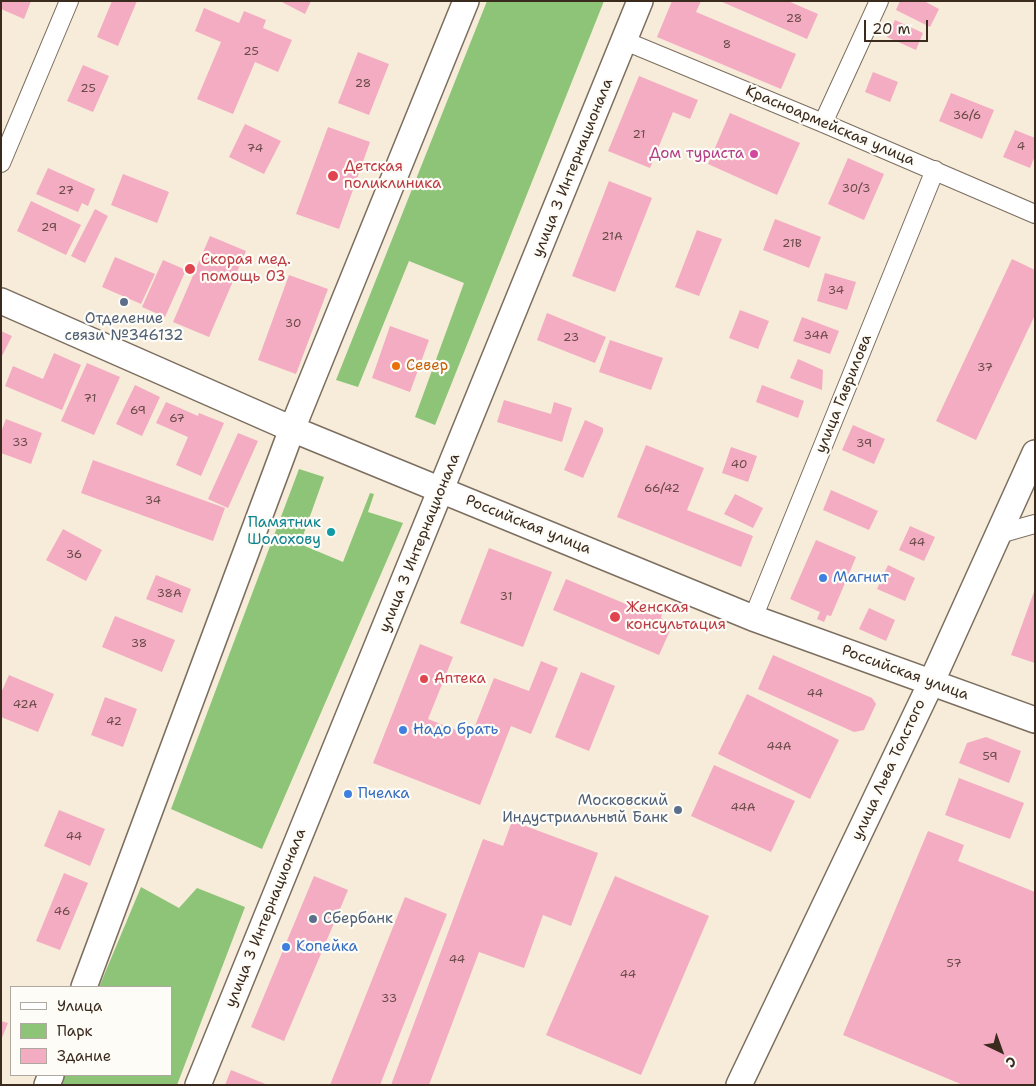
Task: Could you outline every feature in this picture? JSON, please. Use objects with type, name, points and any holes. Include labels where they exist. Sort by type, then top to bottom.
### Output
[{"type":"main road","points":[[84,986],[292,429],[466,1]]},
{"type":"main road","name":"улица 3 Интернационала","points":[[198,1085],[640,1]]},
{"type":"main road","name":"Российская улица","points":[[1,301],[292,429],[753,618],[1035,720]]},
{"type":"main road","name":"улица Льва Толстого","points":[[739,1085],[931,683],[1035,453]]},
{"type":"street","points":[[1,163],[70,1]]},
{"type":"street","points":[[824,123],[879,1]]},
{"type":"street","name":"Красноармейская улица","points":[[625,41],[824,123],[1035,214]]},
{"type":"street","name":"улица Гаврилова","points":[[753,618],[935,170]]},
{"type":"street","points":[[999,534],[1035,524]]},
{"type":"green space","points":[[487,1],[604,1],[435,425],[415,417],[464,283],[409,261],[358,387],[336,380]]},
{"type":"green space","points":[[299,469],[324,477],[300,544],[343,562],[370,493],[374,494],[368,512],[403,523],[262,849],[171,809]]},
{"type":"green space","points":[[141,887],[179,908],[197,888],[245,907],[177,1085],[59,1085],[63,1076],[172,1076],[172,986],[99,986]]},
{"type":"building","points":[[1,1],[31,1],[24,19],[1,9]]},
{"type":"building","points":[[112,1],[137,1],[118,46],[97,37]]},
{"type":"building","points":[[280,1],[311,1],[305,14]]},
{"type":"building","points":[[672,1],[701,1],[696,12],[796,54],[781,89],[657,37]]},
{"type":"building","points":[[720,1],[788,1],[818,14],[807,39]]},
{"type":"building","points":[[900,1],[924,1],[939,9],[930,27],[896,10]]},
{"type":"building","points":[[204,8],[239,23],[244,11],[266,20],[263,28],[292,40],[278,72],[255,62],[233,114],[197,99],[221,42],[195,31]]},
{"type":"building","points":[[895,20],[923,33],[916,50],[887,37]]},
{"type":"building","points":[[358,52],[389,64],[369,115],[338,103]]},
{"type":"building","points":[[83,65],[109,76],[93,112],[67,101]]},
{"type":"building","points":[[873,72],[898,82],[890,102],[865,92]]},
{"type":"building","points":[[639,76],[698,100],[690,119],[673,112],[650,168],[608,151]]},
{"type":"building","points":[[951,93],[994,110],[982,139],[939,121]]},
{"type":"building","name":"Дом туриста","points":[[730,113],[800,143],[777,195],[708,164]]},
{"type":"building","points":[[245,124],[281,141],[264,174],[229,157]]},
{"type":"building","points":[[328,127],[370,142],[339,229],[296,214]]},
{"type":"building","points":[[1015,130],[1035,138],[1035,156],[1030,168],[1003,157]]},
{"type":"building","points":[[848,158],[884,174],[864,220],[828,204]]},
{"type":"building","points":[[48,168],[95,189],[88,206],[82,203],[78,212],[36,194]]},
{"type":"building","points":[[123,174],[169,192],[157,223],[111,205]]},
{"type":"building","points":[[609,181],[652,198],[615,292],[572,276]]},
{"type":"building","points":[[31,201],[81,225],[66,255],[17,231]]},
{"type":"building","points":[[95,209],[108,216],[85,263],[71,256]]},
{"type":"building","points":[[775,219],[821,237],[809,268],[763,250]]},
{"type":"building","points":[[697,230],[722,239],[699,296],[675,287]]},
{"type":"building","points":[[210,236],[246,251],[209,337],[173,322]]},
{"type":"building","points":[[115,257],[155,274],[141,304],[102,287]]},
{"type":"building","points":[[1012,259],[1035,270],[1035,315],[976,440],[936,421]]},
{"type":"building","points":[[163,260],[186,270],[165,317],[142,307]]},
{"type":"building","points":[[825,273],[856,282],[847,310],[817,301]]},
{"type":"building","points":[[289,275],[328,289],[296,374],[258,360]]},
{"type":"building","points":[[740,310],[769,321],[758,349],[729,338]]},
{"type":"building","points":[[547,313],[606,337],[595,363],[537,340]]},
{"type":"building","points":[[802,317],[839,331],[830,354],[793,341]]},
{"type":"building","points":[[390,326],[429,340],[410,392],[372,378]]},
{"type":"building","points":[[1,331],[12,336],[1,358]]},
{"type":"building","points":[[610,340],[663,358],[651,390],[599,372]]},
{"type":"building","points":[[54,353],[81,365],[62,410],[5,386],[13,366],[43,379]]},
{"type":"building","points":[[798,359],[823,370],[822,390],[790,378]]},
{"type":"building","points":[[87,363],[120,377],[94,435],[61,421]]},
{"type":"building","points":[[135,385],[160,397],[142,436],[116,424]]},
{"type":"building","points":[[762,385],[804,401],[798,418],[756,402]]},
{"type":"building","points":[[504,400],[551,414],[554,402],[572,408],[562,442],[497,422]]},
{"type":"building","points":[[166,402],[198,416],[199,413],[224,423],[201,476],[176,465],[188,437],[156,423]]},
{"type":"building","points":[[6,419],[42,433],[31,464],[1,453],[1,432]]},
{"type":"building","points":[[585,420],[603,428],[603,432],[583,478],[564,470]]},
{"type":"building","points":[[853,425],[885,439],[874,464],[842,450]]},
{"type":"building","points":[[238,433],[258,441],[228,508],[208,499]]},
{"type":"building","points":[[646,445],[704,468],[687,510],[753,536],[741,567],[617,517]]},
{"type":"building","points":[[731,447],[757,456],[748,482],[722,473]]},
{"type":"building","points":[[93,460],[225,508],[213,541],[81,493]]},
{"type":"building","points":[[831,490],[878,511],[869,530],[823,510]]},
{"type":"building","points":[[735,494],[763,508],[753,528],[724,514]]},
{"type":"building","points":[[910,526],[935,537],[924,561],[899,550]]},
{"type":"building","points":[[63,529],[102,550],[86,581],[46,560]]},
{"type":"building","name":"Магнит","points":[[816,540],[856,557],[831,616],[827,615],[824,622],[817,619],[820,612],[790,599]]},
{"type":"building","points":[[489,548],[552,572],[523,647],[460,623]]},
{"type":"building","points":[[888,565],[915,578],[905,601],[877,589]]},
{"type":"building","points":[[156,575],[191,589],[182,613],[146,599]]},
{"type":"building","name":"Женская консультация","points":[[566,579],[652,615],[654,611],[662,614],[661,618],[673,624],[659,655],[553,610]]},
{"type":"building","points":[[1035,589],[1035,663],[1011,655]]},
{"type":"building","points":[[869,608],[895,620],[886,641],[859,629]]},
{"type":"building","points":[[115,616],[175,640],[162,672],[102,647]]},
{"type":"building","points":[[420,644],[453,657],[428,719],[471,736],[494,678],[529,691],[541,661],[558,668],[531,734],[511,726],[480,805],[373,763]]},
{"type":"building","points":[[773,655],[872,698],[876,704],[864,730],[854,732],[758,689]]},
{"type":"building","points":[[581,672],[615,686],[589,751],[555,737]]},
{"type":"building","points":[[9,675],[54,694],[38,732],[1,717],[1,693]]},
{"type":"building","points":[[747,694],[839,740],[810,799],[718,754]]},
{"type":"building","points":[[105,697],[137,709],[123,747],[91,735]]},
{"type":"building","points":[[986,737],[1021,751],[1009,783],[959,763],[967,743]]},
{"type":"building","points":[[714,765],[795,801],[771,852],[691,816]]},
{"type":"building","points":[[959,778],[1024,803],[1010,839],[945,815]]},
{"type":"building","points":[[59,810],[105,829],[90,866],[44,846]]},
{"type":"building","points":[[512,821],[598,853],[571,926],[543,915],[524,968],[479,952],[429,1085],[391,1085],[483,839],[503,846]]},
{"type":"building","points":[[928,831],[964,845],[958,861],[1035,892],[1035,1085],[963,1085],[843,1035]]},
{"type":"building","points":[[64,873],[88,883],[60,950],[36,941]]},
{"type":"building","points":[[314,876],[348,890],[284,1041],[251,1027]]},
{"type":"building","points":[[615,876],[709,916],[641,1075],[546,1035]]},
{"type":"building","points":[[405,897],[447,914],[380,1085],[330,1085]]},
{"type":"building","points":[[1,1021],[8,1023],[1,1040]]},
{"type":"building","points":[[231,1070],[268,1085],[225,1085]]},
{"type":"place","name":"Дом туриста","points":[[754,154]]},
{"type":"place","name":"Детская поликлиника","points":[[333,176]]},
{"type":"place","name":"Скорая мед. помощь 03","points":[[190,269]]},
{"type":"place","name":"Отделение связи №346132","points":[[124,302]]},
{"type":"place","name":"Север","points":[[396,366]]},
{"type":"place","name":"Памятник Шолохову","points":[[331,532]]},
{"type":"place","name":"Магнит","points":[[823,578]]},
{"type":"place","name":"Женская консультация","points":[[615,617]]},
{"type":"place","name":"Аптека","points":[[424,679]]},
{"type":"place","name":"Надо брать","points":[[403,730]]},
{"type":"place","name":"Пчелка","points":[[348,794]]},
{"type":"place","name":"Московский Индустриальный Банк","points":[[678,810]]},
{"type":"place","name":"Сбербанк","points":[[313,919]]},
{"type":"place","name":"Копейка","points":[[286,947]]}]
